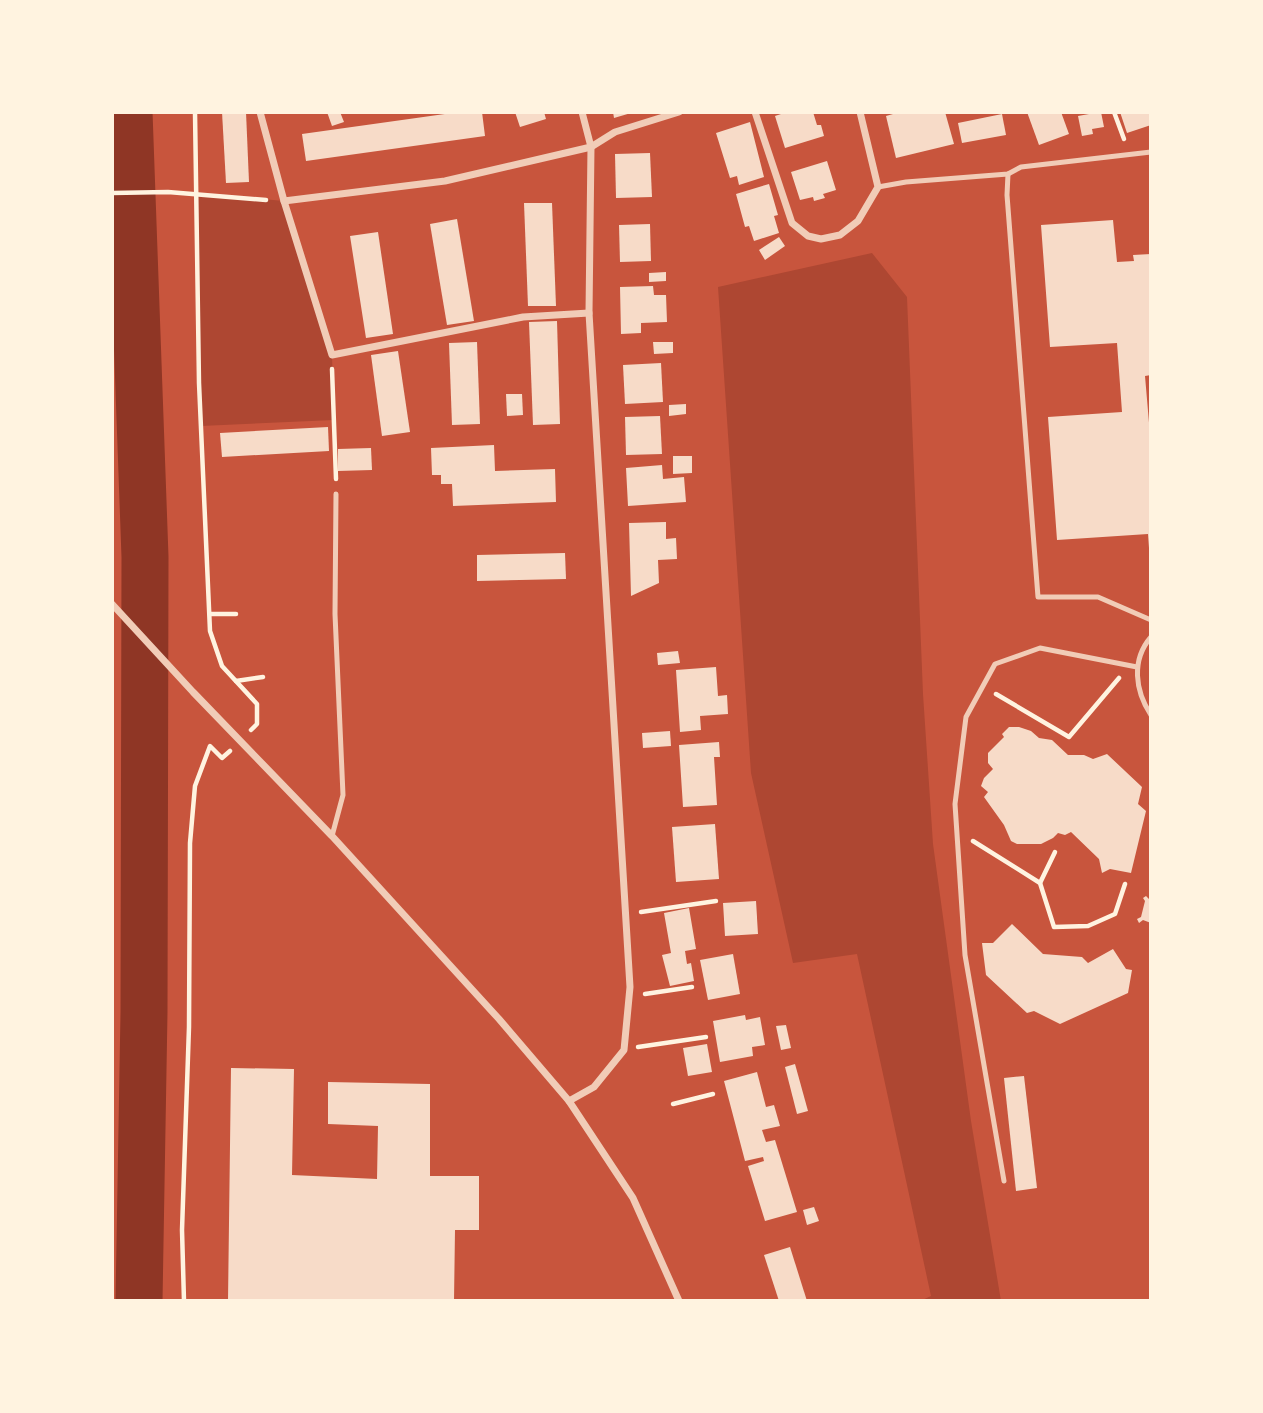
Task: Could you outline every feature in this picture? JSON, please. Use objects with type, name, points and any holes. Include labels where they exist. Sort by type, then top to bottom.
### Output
[{"type":"street","points":[[260,112],[284,201],[332,355],[523,317],[589,313]]},
{"type":"street","points":[[569,1101],[594,1087],[624,1050],[630,997],[589,313],[591,147],[582,112]]},
{"type":"street","points":[[284,201],[445,181],[591,147],[615,132],[679,112]]},
{"type":"street","points":[[755,112],[792,223],[808,236],[821,239],[840,235],[858,221],[878,187],[860,112]]},
{"type":"street","points":[[112,604],[331,836],[499,1019],[569,1101],[633,1198],[679,1301]]},
{"type":"lane","points":[[878,187],[906,182],[1009,174],[1021,167],[1151,152]]},
{"type":"lane","points":[[1009,174],[1007,195],[1038,597],[1098,597],[1151,620]]},
{"type":"lane","points":[[331,836],[343,795],[335,614],[336,494]]},
{"type":"lane","points":[[1151,637],[1144,644],[1133,666],[1144,704],[1151,715]]},
{"type":"lane","points":[[1004,1181],[965,955],[955,804],[966,716],[995,664],[1040,648],[1133,666]]},
{"type":"path","points":[[184,1301],[182,1230],[190,1027],[190,843],[195,786],[210,746],[222,758],[257,724],[257,704],[222,666],[210,631],[199,383],[195,112]]},
{"type":"path","points":[[1114,112],[1129,153]]},
{"type":"path","points":[[112,193],[195,193],[284,201]]},
{"type":"path","points":[[332,355],[336,494]]},
{"type":"path","points":[[209,614],[236,614]]},
{"type":"path","points":[[983,686],[1069,737],[1133,666]]},
{"type":"path","points":[[236,681],[263,677]]},
{"type":"path","points":[[957,831],[1040,883],[1055,927],[1088,926],[1115,915],[1125,884]]},
{"type":"path","points":[[1040,883],[1055,852]]},
{"type":"path","points":[[626,914],[716,901]]},
{"type":"path","points":[[630,997],[692,987]]},
{"type":"path","points":[[624,1050],[706,1037]]},
{"type":"path","points":[[673,1104],[713,1094]]},
{"type":"shaded area","points":[[195,193],[284,201],[332,355],[334,420],[201,426]]},
{"type":"shaded area","points":[[872,253],[907,297],[923,694],[933,844],[971,1121],[1001,1301],[920,1301],[931,1296],[857,954],[793,963],[751,773],[718,287]]},
{"type":"building","points":[[222,112],[246,112],[249,182],[226,183]]},
{"type":"building","points":[[327,112],[340,112],[344,122],[332,126]]},
{"type":"building","points":[[459,112],[482,112],[485,136],[306,161],[302,134]]},
{"type":"building","points":[[515,112],[544,112],[546,119],[520,127]]},
{"type":"building","points":[[613,112],[631,112],[631,113],[614,118]]},
{"type":"building","points":[[787,112],[813,112],[824,136],[785,148],[775,116]]},
{"type":"building","points":[[900,112],[945,112],[954,144],[896,158],[886,116]]},
{"type":"building","points":[[1027,112],[1061,112],[1069,134],[1039,145]]},
{"type":"building","points":[[1101,112],[1104,127],[1092,129],[1093,134],[1082,136],[1078,116]]},
{"type":"building","points":[[1120,112],[1151,112],[1151,125],[1127,133]]},
{"type":"building","points":[[1002,114],[1006,135],[962,143],[958,123]]},
{"type":"building","points":[[750,122],[764,177],[739,185],[737,176],[730,178],[716,133]]},
{"type":"building","points":[[650,153],[652,197],[616,198],[615,154]]},
{"type":"building","points":[[827,161],[836,190],[823,194],[825,198],[814,201],[813,197],[800,200],[791,172]]},
{"type":"building","points":[[769,184],[778,215],[774,216],[779,233],[754,241],[749,226],[745,227],[736,194]]},
{"type":"building","points":[[524,203],[552,203],[556,306],[528,306]]},
{"type":"building","points":[[457,219],[474,321],[447,325],[430,224]]},
{"type":"building","points":[[1113,220],[1117,262],[1134,261],[1133,255],[1151,254],[1151,375],[1145,376],[1151,446],[1151,548],[1148,534],[1057,540],[1048,417],[1122,412],[1117,343],[1050,347],[1041,225]]},
{"type":"building","points":[[650,224],[651,261],[620,262],[619,225]]},
{"type":"building","points":[[378,232],[393,334],[366,338],[350,236]]},
{"type":"building","points":[[779,237],[785,246],[765,260],[759,250]]},
{"type":"building","points":[[666,272],[666,281],[649,282],[649,273]]},
{"type":"building","points":[[653,286],[654,295],[666,295],[667,322],[641,323],[641,333],[621,334],[620,287]]},
{"type":"building","points":[[557,321],[560,424],[533,425],[529,322]]},
{"type":"building","points":[[477,342],[480,424],[452,425],[449,343]]},
{"type":"building","points":[[653,342],[673,342],[673,353],[654,354]]},
{"type":"building","points":[[398,351],[410,432],[382,436],[371,355]]},
{"type":"building","points":[[661,363],[663,402],[625,404],[623,365]]},
{"type":"building","points":[[506,394],[522,394],[523,415],[507,416]]},
{"type":"building","points":[[686,404],[686,414],[669,416],[669,405]]},
{"type":"building","points":[[660,416],[662,454],[626,455],[625,417]]},
{"type":"building","points":[[328,427],[329,451],[222,457],[220,433]]},
{"type":"building","points":[[494,445],[495,471],[555,469],[556,502],[453,506],[452,484],[441,484],[441,475],[432,475],[431,448]]},
{"type":"building","points":[[371,448],[372,470],[338,471],[338,449]]},
{"type":"building","points":[[673,456],[692,456],[692,473],[673,474]]},
{"type":"building","points":[[662,465],[663,479],[684,477],[686,502],[628,506],[626,468]]},
{"type":"building","points":[[666,522],[666,539],[676,538],[677,559],[658,560],[659,583],[631,596],[629,523]]},
{"type":"building","points":[[565,553],[566,579],[477,581],[477,555]]},
{"type":"building","points":[[678,651],[680,663],[658,665],[657,653]]},
{"type":"building","points":[[716,667],[718,696],[727,695],[728,714],[700,716],[701,730],[680,732],[676,670]]},
{"type":"building","points":[[1009,727],[1019,727],[1031,731],[1039,738],[1052,740],[1068,755],[1084,755],[1093,759],[1107,754],[1142,787],[1138,804],[1146,811],[1131,873],[1110,869],[1102,873],[1099,859],[1071,832],[1065,835],[1058,833],[1041,844],[1017,844],[1011,841],[1004,825],[984,797],[988,792],[981,786],[984,778],[993,769],[988,763],[988,753],[1004,737],[1002,734]]},
{"type":"building","points":[[670,731],[671,746],[643,748],[642,733]]},
{"type":"building","points":[[719,742],[720,757],[714,757],[717,805],[683,807],[679,745]]},
{"type":"building","points":[[715,824],[719,879],[676,882],[672,827]]},
{"type":"building","points":[[1146,896],[1151,901],[1151,923],[1143,920],[1139,923],[1137,919],[1141,917],[1145,901],[1143,898]]},
{"type":"building","points":[[756,901],[758,934],[725,936],[723,903]]},
{"type":"building","points":[[689,908],[696,949],[685,951],[687,964],[691,963],[694,981],[670,986],[662,955],[671,953],[664,913]]},
{"type":"building","points":[[1012,924],[1043,954],[1082,957],[1088,963],[1113,949],[1126,969],[1132,970],[1128,993],[1060,1024],[1034,1011],[1027,1013],[986,975],[982,943],[993,943]]},
{"type":"building","points":[[733,954],[740,994],[708,1000],[700,960]]},
{"type":"building","points":[[745,1015],[746,1020],[760,1017],[765,1045],[752,1047],[753,1056],[720,1062],[713,1021]]},
{"type":"building","points":[[786,1025],[791,1048],[781,1050],[776,1026]]},
{"type":"building","points":[[707,1044],[712,1072],[688,1076],[683,1048]]},
{"type":"building","points":[[795,1064],[808,1111],[797,1114],[785,1067]]},
{"type":"building","points":[[231,1068],[294,1069],[292,1175],[377,1179],[378,1126],[328,1124],[328,1082],[430,1084],[430,1176],[479,1176],[479,1230],[455,1230],[454,1301],[228,1301]]},
{"type":"building","points":[[757,1072],[766,1107],[774,1105],[780,1126],[762,1130],[766,1142],[775,1140],[797,1212],[765,1221],[748,1166],[764,1161],[763,1157],[745,1161],[724,1081]]},
{"type":"building","points":[[1024,1076],[1037,1188],[1016,1191],[1004,1078]]},
{"type":"building","points":[[814,1207],[819,1221],[807,1225],[803,1210]]},
{"type":"building","points":[[790,1247],[807,1301],[779,1301],[764,1255]]},
{"type":"waterway","points":[[129,112],[145,557],[144,1012],[139,1301]]}]
